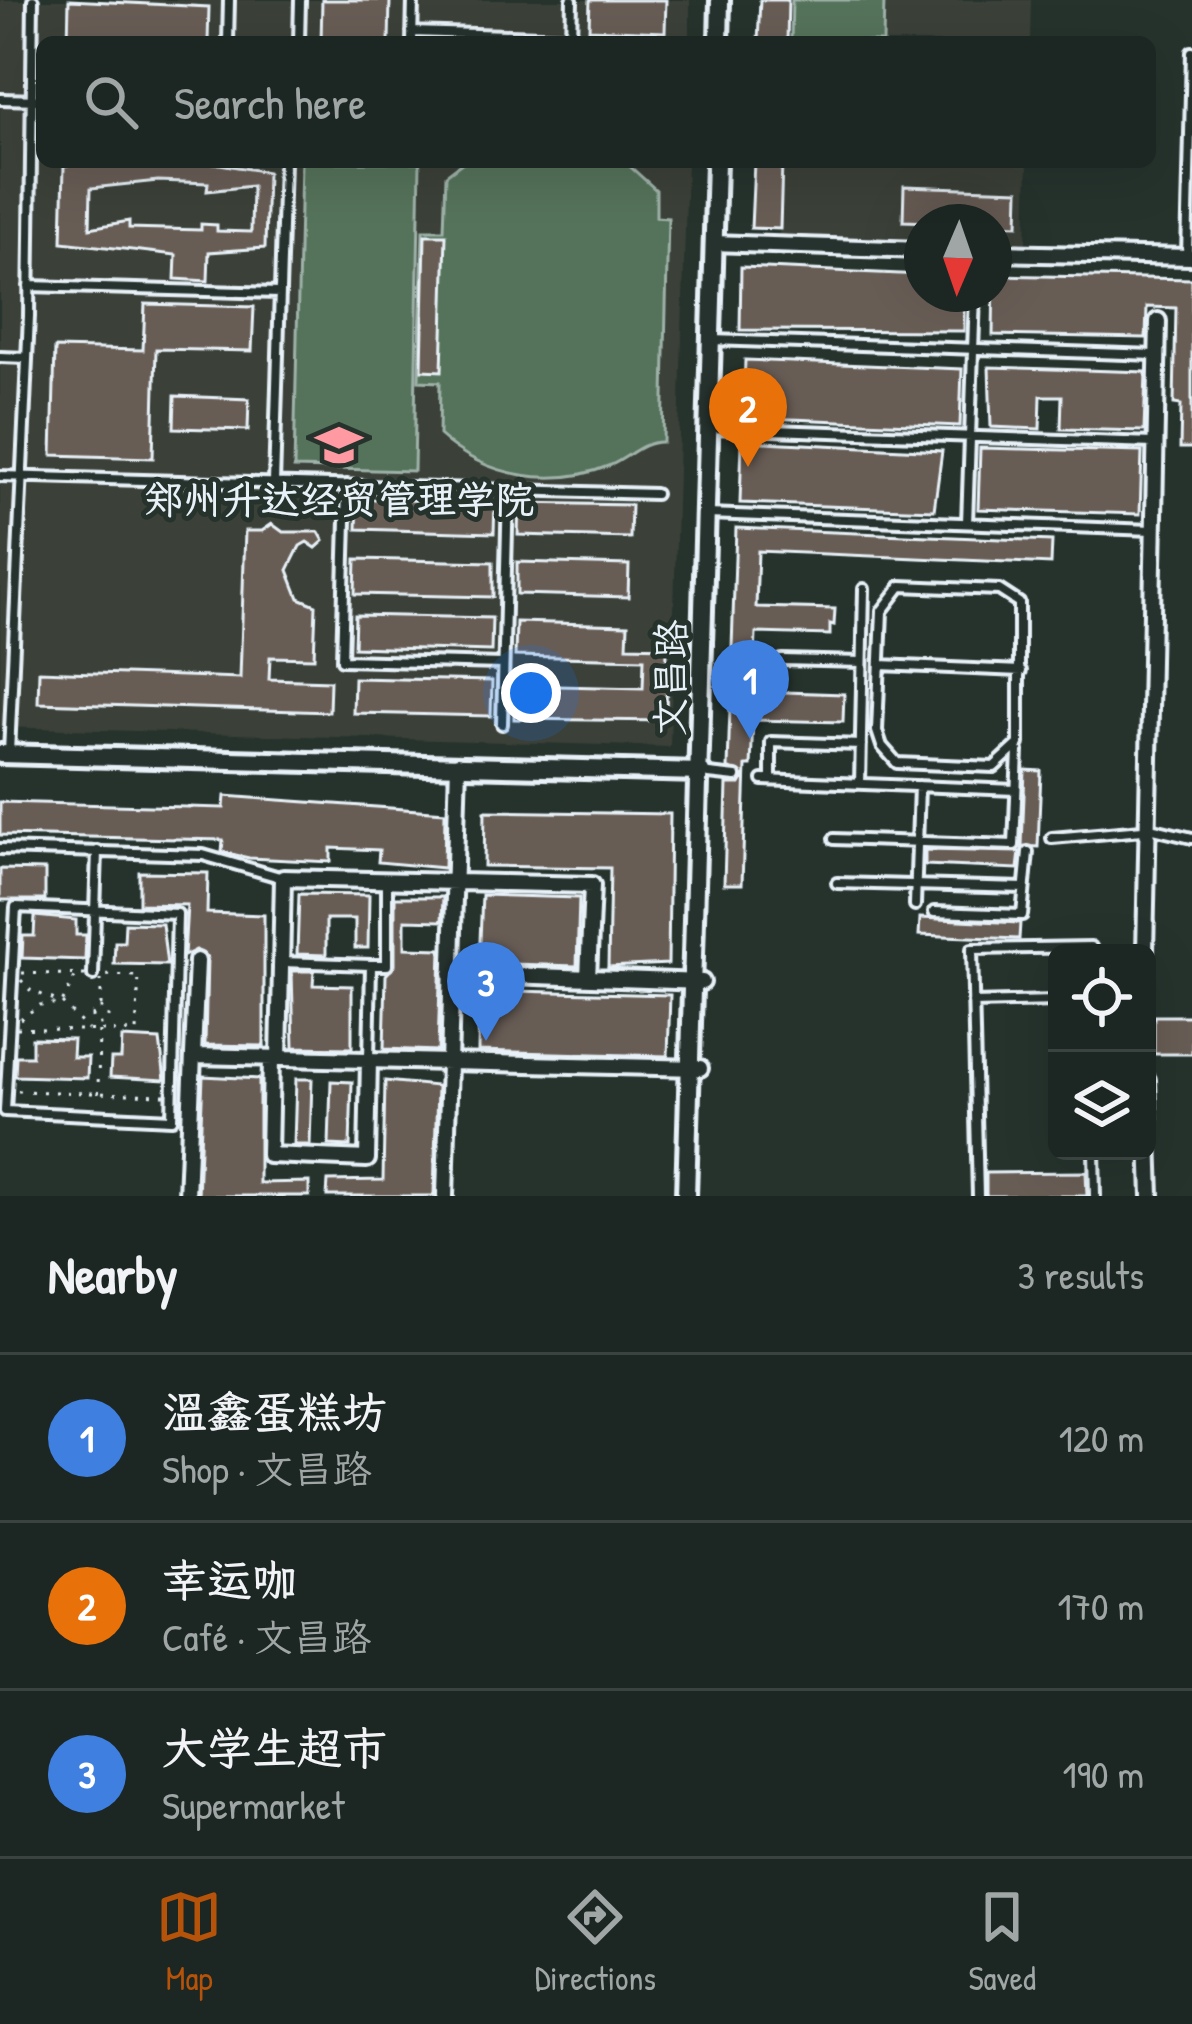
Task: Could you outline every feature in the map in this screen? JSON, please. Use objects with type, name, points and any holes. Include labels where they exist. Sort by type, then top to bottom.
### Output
[{"type":"street","points":[[719,36],[720,0]]},
{"type":"street","name":"文昌路","points":[[686,1196],[699,982],[716,168]]},
{"type":"street","points":[[713,243],[904,249]]},
{"type":"street","points":[[1012,253],[1189,257]]},
{"type":"street","points":[[1145,944],[1158,321]]},
{"type":"street","points":[[4,754],[705,773]]},
{"type":"street","points":[[445,1196],[458,764]]},
{"type":"street","points":[[369,1060],[367,1159],[269,1155],[283,878],[592,885],[588,978]]},
{"type":"street","points":[[187,1196],[196,961]]},
{"type":"street","points":[[451,973],[699,982]]},
{"type":"street","points":[[195,1056],[696,1068]]},
{"type":"street","points":[[1150,1160],[1151,1196]]},
{"type":"lane","points":[[33,0],[36,75]]},
{"type":"lane","points":[[228,36],[229,0]]},
{"type":"lane","points":[[298,36],[300,0]]},
{"type":"lane","points":[[412,36],[413,0]]},
{"type":"lane","points":[[571,36],[572,0]]},
{"type":"lane","points":[[1189,257],[1192,52]]},
{"type":"lane","points":[[0,99],[36,100]]},
{"type":"lane","points":[[4,754],[22,477],[36,123]]},
{"type":"lane","points":[[274,483],[284,168]]},
{"type":"lane","points":[[29,286],[280,293]]},
{"type":"lane","points":[[967,523],[975,312]]},
{"type":"lane","points":[[712,340],[1157,355]]},
{"type":"lane","points":[[0,357],[27,358]]},
{"type":"lane","points":[[709,428],[1156,443]]},
{"type":"lane","points":[[0,476],[655,494]]},
{"type":"lane","points":[[347,485],[342,660],[503,664]]},
{"type":"lane","points":[[502,724],[508,490]]},
{"type":"lane","points":[[707,514],[1154,530]]},
{"type":"lane","points":[[834,839],[1014,845],[1019,744],[1021,671],[1019,603],[999,590],[902,586],[892,592],[882,611],[878,731],[882,746],[897,763],[994,767],[1019,744]]},
{"type":"lane","points":[[860,784],[863,589]]},
{"type":"lane","points":[[782,660],[862,662]]},
{"type":"lane","points":[[880,665],[1021,671]]},
{"type":"lane","points":[[861,745],[771,742],[767,780],[1016,790]]},
{"type":"lane","points":[[705,773],[736,777]]},
{"type":"lane","points":[[915,904],[919,786]]},
{"type":"lane","points":[[1052,838],[1144,830],[1192,838]]},
{"type":"lane","points":[[0,849],[202,855],[283,878]]},
{"type":"lane","points":[[97,850],[98,975]]},
{"type":"lane","points":[[934,912],[1022,915],[1028,852]]},
{"type":"lane","points":[[282,962],[386,965],[387,880]]},
{"type":"lane","points":[[837,883],[1024,888]]},
{"type":"lane","points":[[16,907],[95,910],[178,914],[172,1119],[5,1111],[16,907]]},
{"type":"lane","points":[[978,1196],[973,949],[1048,948]]},
{"type":"lane","points":[[369,1060],[371,965]]},
{"type":"lane","points":[[974,1003],[1048,1001]]},
{"type":"lane","points":[[1094,1160],[1095,1196]]},
{"type":"path","points":[[10,1028],[136,1032],[139,976],[16,973]]},
{"type":"path","points":[[16,973],[30,990],[62,1003],[89,1030]]},
{"type":"path","points":[[62,1003],[76,975]]},
{"type":"path","points":[[98,975],[100,1008],[109,1016],[99,1028]]},
{"type":"path","points":[[10,1028],[32,1009],[62,1003]]},
{"type":"path","points":[[98,1094],[99,1028],[92,1015],[100,1008]]},
{"type":"path","points":[[6,1091],[172,1096]]},
{"type":"shaded area","name":"郑州升达经贸管理学院","points":[[0,0],[690,0],[690,36],[36,36],[36,168],[687,168],[670,747],[0,727]]},
{"type":"shaded area","points":[[788,0],[1031,0],[1030,36],[787,36]]},
{"type":"shaded area","points":[[782,168],[1028,168],[1026,245],[1012,245],[1012,204],[904,204],[904,243],[779,240]]},
{"type":"green space","points":[[792,0],[884,0],[883,36],[791,36]]},
{"type":"green space","points":[[301,168],[420,168],[414,471],[294,468]]},
{"type":"green space","points":[[455,168],[632,168],[656,190],[656,217],[668,218],[663,442],[589,472],[543,477],[477,461],[439,435],[440,382],[419,381],[423,230],[444,230],[446,175]]},
{"type":"building","points":[[69,0],[209,7],[208,36],[68,36]]},
{"type":"building","points":[[322,0],[390,0],[389,36],[321,36]]},
{"type":"building","points":[[590,0],[666,0],[665,32],[589,29]]},
{"type":"building","points":[[760,0],[788,0],[787,36],[758,36]]},
{"type":"building","points":[[64,168],[267,172],[265,248],[209,252],[208,281],[175,279],[176,255],[62,242]],"holes":[[[158,181],[208,183],[207,191],[252,186],[251,232],[217,231],[217,225],[201,224],[201,230],[129,228],[129,221],[90,228],[91,188]]]},
{"type":"building","points":[[754,168],[782,168],[780,229],[751,228]]},
{"type":"building","points":[[904,186],[1019,190],[1018,225],[1012,225],[1012,204],[904,204],[903,221]]},
{"type":"building","points":[[425,235],[446,235],[442,371],[422,370]]},
{"type":"building","points":[[741,267],[904,274],[904,312],[964,312],[964,331],[740,330]]},
{"type":"building","points":[[1012,275],[1192,279],[1192,448],[1180,448],[1181,405],[1174,404],[1176,308],[1147,307],[1146,338],[993,335],[993,312],[1012,312]]},
{"type":"building","points":[[145,304],[254,307],[252,351],[156,349],[153,458],[52,455],[55,348],[143,350]]},
{"type":"building","points":[[745,360],[962,369],[960,426],[743,417]]},
{"type":"building","points":[[989,367],[1146,372],[1144,431],[1061,429],[1062,396],[1041,396],[1040,429],[991,427]]},
{"type":"building","points":[[175,396],[249,399],[248,430],[174,428]]},
{"type":"building","points":[[742,441],[942,451],[934,510],[740,503]]},
{"type":"building","points":[[980,448],[1142,452],[1140,514],[978,509]]},
{"type":"building","points":[[358,499],[495,502],[494,533],[357,529]]},
{"type":"building","points":[[519,503],[631,505],[630,538],[518,535]]},
{"type":"building","points":[[272,524],[283,532],[319,532],[324,541],[316,548],[307,542],[300,546],[288,570],[299,598],[316,605],[314,658],[270,657],[269,679],[330,681],[329,712],[38,703],[39,671],[240,678],[245,531],[262,531]]},
{"type":"building","points":[[736,528],[1052,541],[1051,564],[758,551],[756,607],[835,609],[830,635],[756,633],[754,691],[844,694],[843,722],[753,720],[751,766],[746,766],[742,884],[724,884],[727,784],[740,784],[744,777],[728,768]]},
{"type":"building","points":[[356,559],[493,562],[493,597],[355,594]]},
{"type":"building","points":[[517,562],[629,565],[628,597],[517,594]]},
{"type":"building","points":[[355,615],[492,618],[491,651],[354,647]]},
{"type":"building","points":[[516,622],[628,625],[627,646],[667,647],[666,721],[514,719],[514,685],[643,688],[644,659],[515,656]]},
{"type":"building","points":[[354,678],[492,681],[491,716],[353,713]]},
{"type":"building","points":[[1025,770],[1041,771],[1038,847],[1022,846]]},
{"type":"building","points":[[225,796],[445,812],[444,868],[378,862],[379,850],[331,848],[331,862],[249,858],[222,852],[223,840],[0,835],[0,802],[224,808]]},
{"type":"building","points":[[485,811],[670,814],[668,964],[608,967],[610,868],[484,866]]},
{"type":"building","points":[[925,850],[1020,852],[1018,869],[925,865]]},
{"type":"building","points":[[0,869],[45,870],[45,900],[0,900]]},
{"type":"building","points":[[139,872],[208,873],[207,913],[264,915],[264,1046],[205,1045],[207,957],[196,950],[184,956],[187,905],[139,904]]},
{"type":"building","points":[[299,894],[369,895],[368,948],[355,948],[355,919],[326,919],[326,955],[297,954]]},
{"type":"building","points":[[482,895],[579,898],[577,966],[479,963]]},
{"type":"building","points":[[395,897],[443,897],[442,921],[405,920],[405,948],[441,949],[438,1051],[384,1049],[386,975],[395,965]]},
{"type":"building","points":[[35,916],[76,920],[76,935],[86,935],[85,960],[22,958],[23,936],[34,936]]},
{"type":"building","points":[[920,918],[1020,923],[1019,939],[919,935]]},
{"type":"building","points":[[125,923],[162,924],[167,965],[114,964],[115,942],[124,942]]},
{"type":"building","points":[[292,971],[314,971],[313,985],[352,986],[352,1048],[294,1047]]},
{"type":"building","points":[[479,990],[670,995],[668,1056],[478,1051]]},
{"type":"building","points":[[1156,1016],[1192,1016],[1192,1054],[1156,1054]]},
{"type":"building","points":[[32,1038],[73,1039],[72,1057],[88,1057],[87,1078],[15,1076],[16,1056],[32,1056]]},
{"type":"building","points":[[122,1038],[160,1040],[165,1080],[110,1077],[111,1059],[121,1059]]},
{"type":"building","points":[[203,1076],[259,1079],[259,1183],[309,1182],[309,1196],[198,1196]]},
{"type":"building","points":[[296,1079],[312,1079],[310,1145],[294,1145]]},
{"type":"building","points":[[331,1081],[352,1082],[350,1146],[329,1145]]},
{"type":"building","points":[[385,1081],[437,1086],[434,1196],[327,1196],[328,1181],[383,1180]]},
{"type":"building","points":[[1086,1172],[1087,1196],[986,1196],[986,1173]]},
{"type":"place","name":"郑州升达经贸管理学院","points":[[339,445]]},
{"type":"place","name":"幸运咖","points":[[748,467]]},
{"type":"place","name":"温鑫蛋糕坊","points":[[750,739]]},
{"type":"place","name":"大学生超市","points":[[486,1041]]}]
